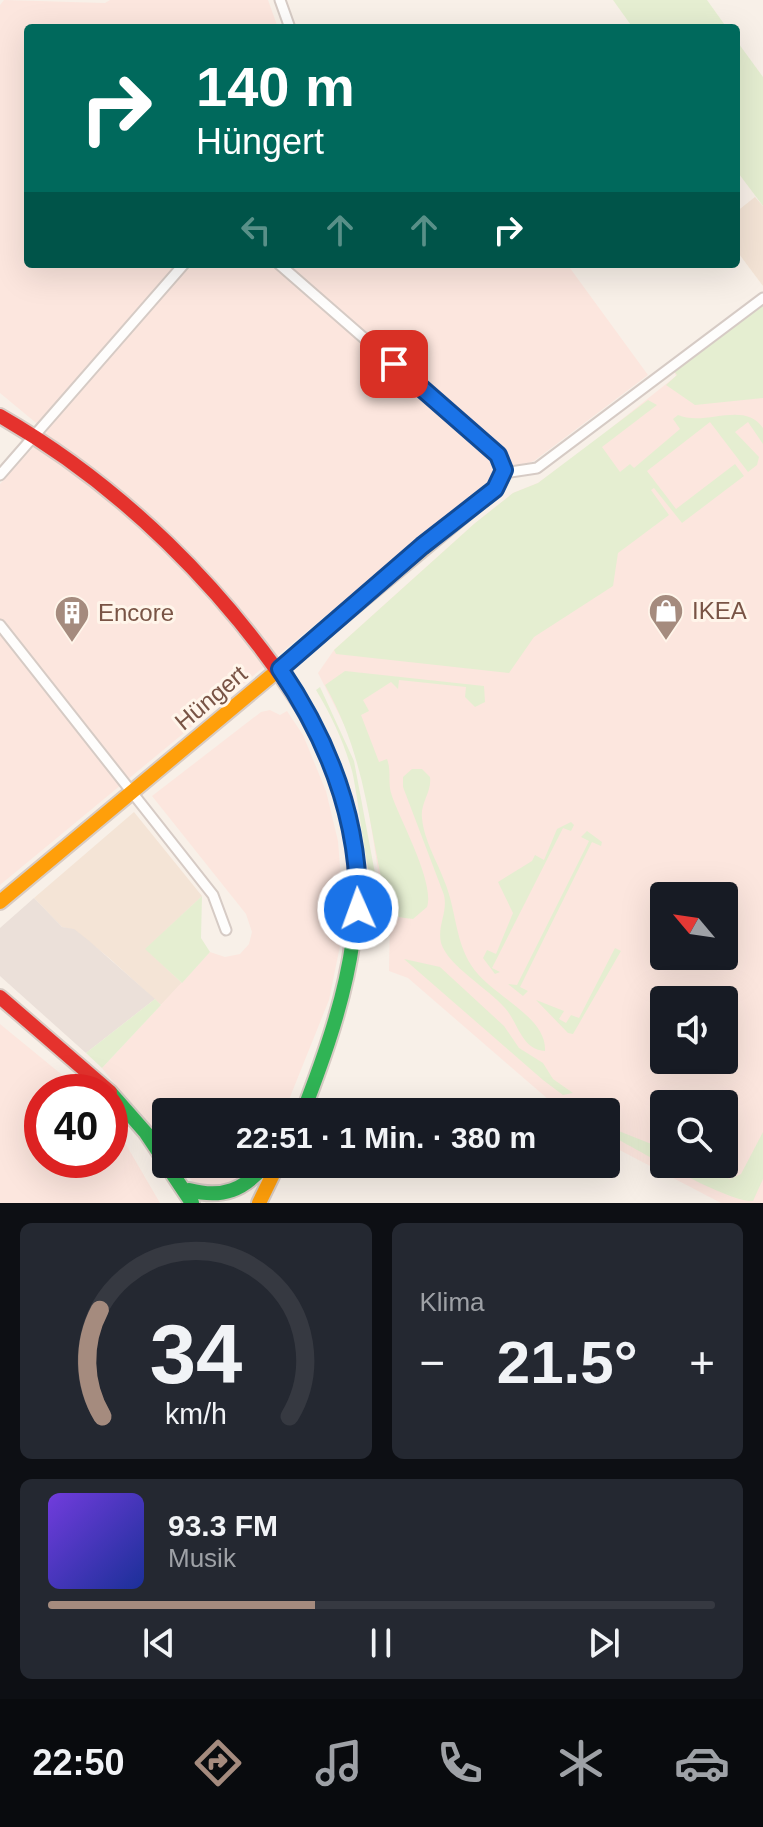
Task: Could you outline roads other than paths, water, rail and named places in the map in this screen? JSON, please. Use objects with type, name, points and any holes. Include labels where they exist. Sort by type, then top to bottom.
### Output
[{"type":"street","points":[[280,0],[289,24]]},
{"type":"street","points":[[0,475],[181,268]]},
{"type":"street","points":[[284,268],[498,455],[504,473],[537,468],[763,298]]},
{"type":"street","points":[[0,416],[67,455],[148,523],[230,609],[280,669],[313,721],[336,773],[353,838],[357,870],[357,933],[349,986],[339,1024],[309,1098]]},
{"type":"street","name":"Hüngert","points":[[0,902],[280,669],[422,546],[495,489],[504,473]]},
{"type":"street","points":[[0,625],[213,895],[226,930]]},
{"type":"street","points":[[0,997],[89,1074]]},
{"type":"street","points":[[128,1112],[152,1142]]},
{"type":"street","points":[[176,1178],[189,1197],[204,1203]]},
{"type":"street","points":[[189,1197],[228,1195],[255,1178]]},
{"type":"street","points":[[259,1203],[271,1178]]},
{"type":"place","name":"IKEA","points":[[666,642]]},
{"type":"place","name":"Encore","points":[[72,644]]}]
